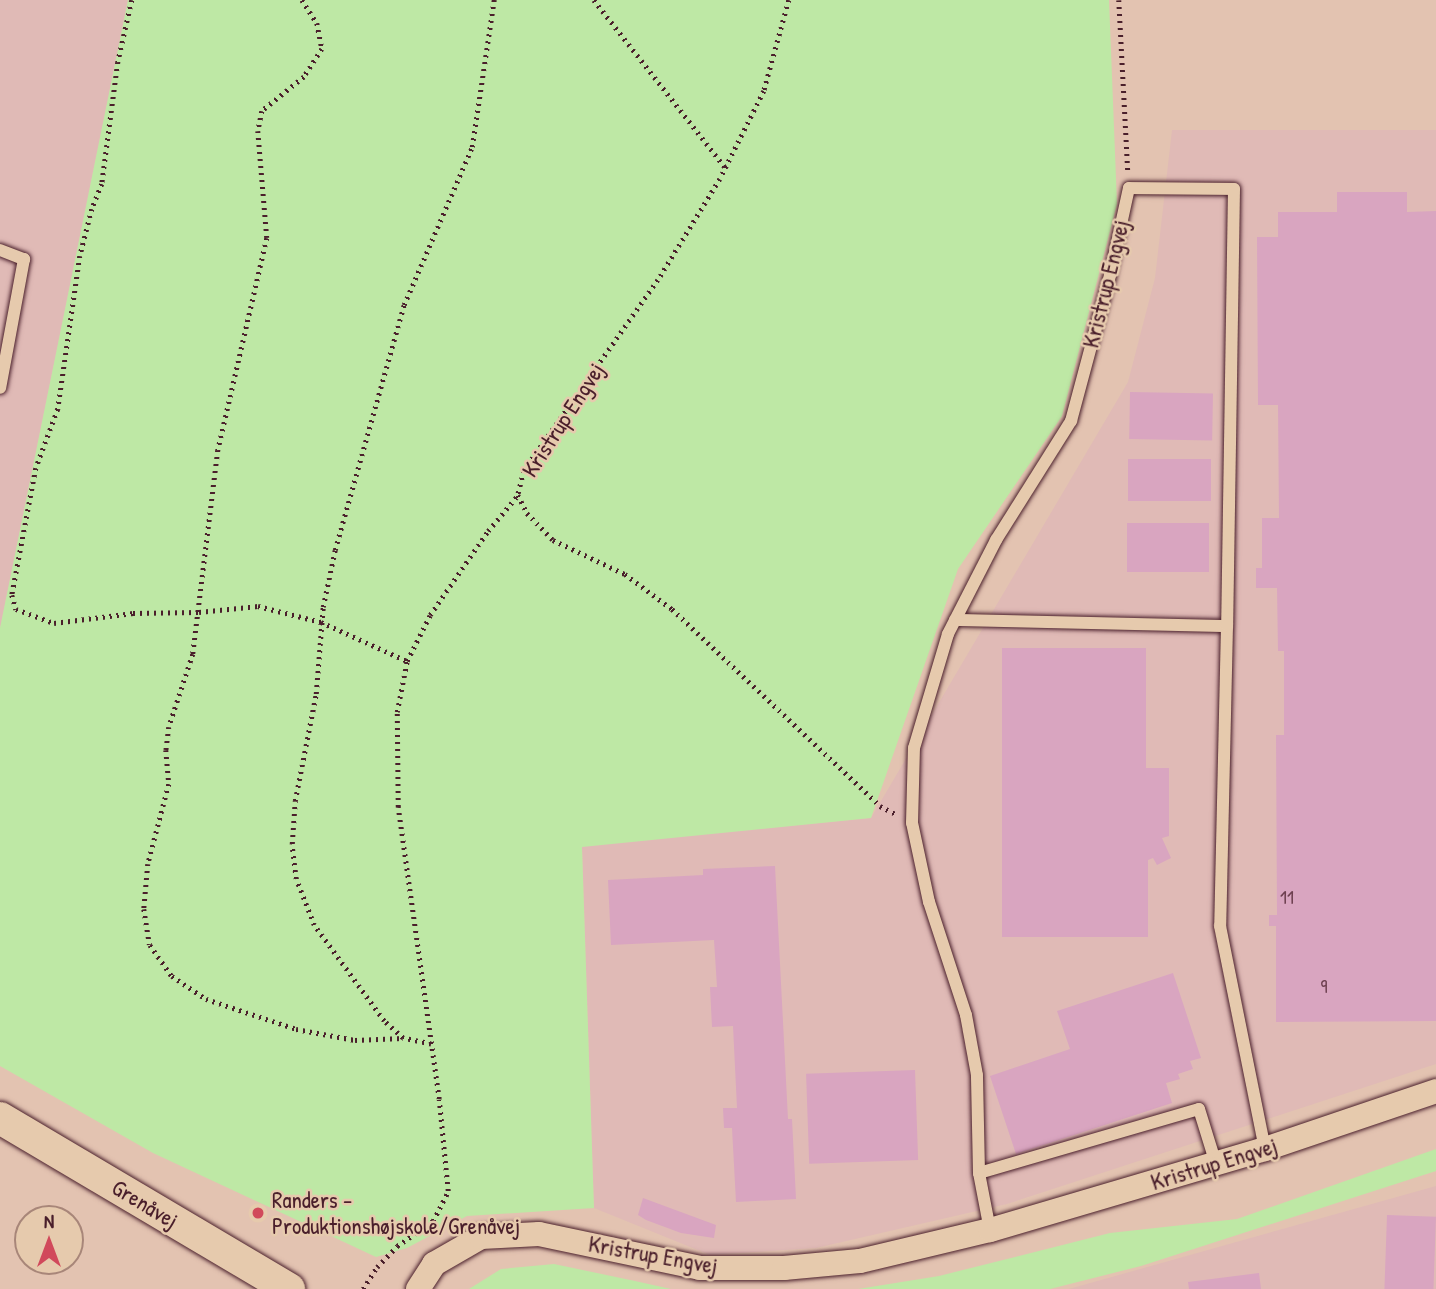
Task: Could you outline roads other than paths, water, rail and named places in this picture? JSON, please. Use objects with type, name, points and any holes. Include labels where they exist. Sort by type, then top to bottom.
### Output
[{"type":"street","name":"Kristrup Engvej","points":[[418,1289],[434,1264],[481,1237],[539,1234],[700,1268],[784,1268],[860,1261],[990,1230],[1216,1164],[1436,1091]]},
{"type":"street","name":"Grenåvej","points":[[0,1118],[289,1289]]},
{"type":"lane","name":"Kristrup Engvej","points":[[990,1230],[979,1173],[977,1075],[967,1015],[929,902],[912,822],[914,748],[948,634],[996,540],[1071,421],[1110,275],[1129,188],[1234,189],[1227,626]]},
{"type":"lane","points":[[0,250],[24,259],[0,388]]},
{"type":"lane","points":[[955,620],[1227,626],[1220,926],[1265,1149]]},
{"type":"lane","points":[[979,1173],[1199,1109],[1216,1164]]},
{"type":"place","name":"Randers - Produktionshøjskole/Grenåvej","points":[[258,1213]]}]
